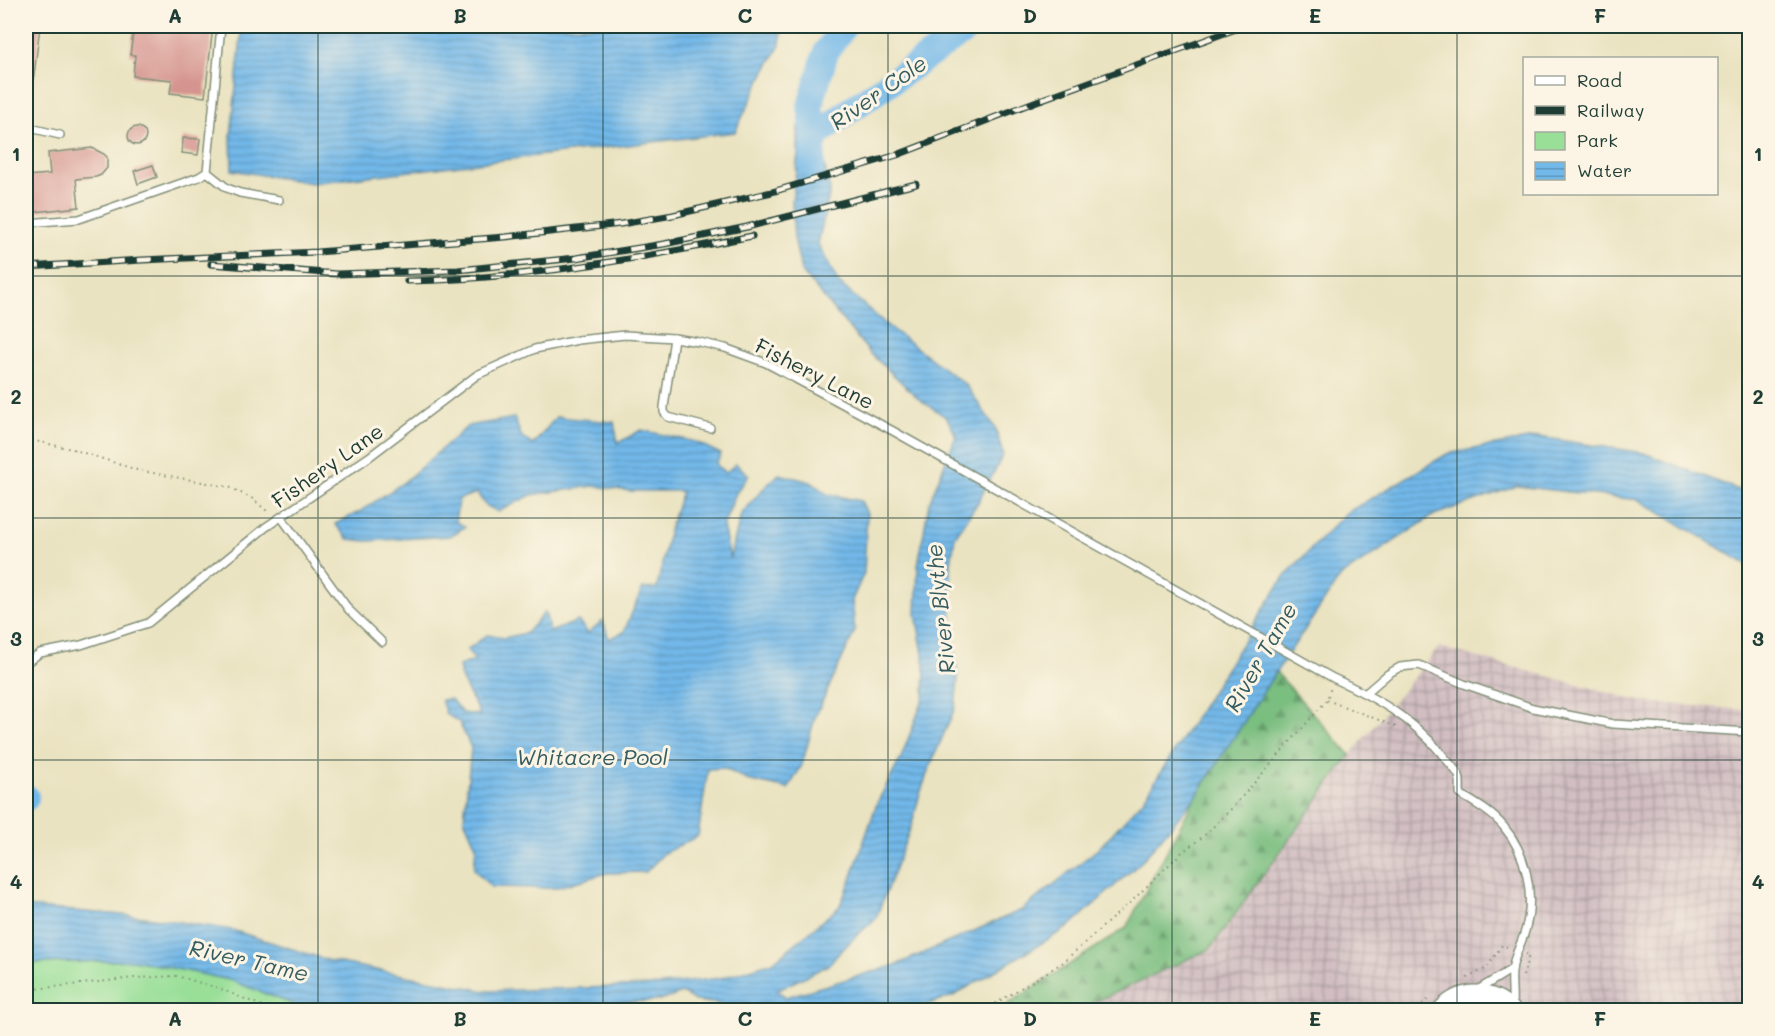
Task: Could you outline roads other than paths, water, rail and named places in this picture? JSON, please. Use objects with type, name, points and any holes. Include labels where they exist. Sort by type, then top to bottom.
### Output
[{"type":"street","points":[[1442,1010],[1461,997],[1472,994],[1494,998],[1511,1011]]},
{"type":"lane","points":[[207,172],[221,26]]},
{"type":"lane","points":[[26,128],[60,135]]},
{"type":"lane","points":[[207,172],[227,188],[240,193],[279,200]]},
{"type":"lane","points":[[26,224],[79,219],[199,177],[207,172]]},
{"type":"lane","name":"Fishery Lane","points":[[26,663],[40,653],[81,645],[148,623],[281,517],[369,457],[477,375],[535,350],[578,340],[625,335],[674,338],[725,348],[766,363],[893,431],[1399,713],[1429,739],[1460,778],[1460,794],[1483,808],[1504,826],[1519,852],[1528,881],[1530,906],[1526,927],[1512,969]]},
{"type":"lane","points":[[674,338],[664,412],[668,417],[710,428]]},
{"type":"lane","points":[[281,517],[349,609],[382,642]]},
{"type":"lane","points":[[1366,693],[1400,667],[1419,665],[1464,684],[1533,708],[1613,724],[1749,732]]},
{"type":"lane","points":[[1472,994],[1512,969]]},
{"type":"lane","points":[[1511,1011],[1512,969]]},
{"type":"water","points":[[242,26],[782,26],[780,45],[735,132],[312,183],[232,170],[231,136]]},
{"type":"water","name":"River Tame","points":[[798,126],[829,133],[823,158],[830,191],[818,244],[838,282],[889,327],[966,385],[996,429],[1003,455],[978,502],[955,537],[951,564],[952,622],[958,679],[955,708],[930,766],[912,824],[876,918],[827,966],[777,990],[786,997],[896,965],[1022,910],[1099,848],[1144,799],[1284,577],[1346,513],[1447,454],[1539,437],[1644,453],[1749,494],[1749,566],[1639,500],[1517,486],[1434,515],[1341,576],[1195,798],[1142,861],[1069,927],[953,996],[910,1010],[728,1010],[720,1004],[695,1001],[682,993],[657,1000],[617,1004],[604,1010],[308,1010],[230,980],[135,960],[37,963],[26,961],[26,907],[146,917],[232,930],[330,961],[486,991],[652,986],[721,978],[773,962],[839,907],[849,885],[877,803],[901,758],[924,697],[925,665],[916,614],[918,565],[929,503],[956,436],[947,418],[919,399],[870,353],[801,271],[794,237],[792,202],[798,154]]},
{"type":"water","name":"Whitacre Pool","points":[[556,417],[614,422],[618,443],[641,430],[696,442],[721,454],[716,464],[725,473],[736,464],[749,475],[736,493],[723,526],[730,558],[741,514],[779,474],[811,482],[827,494],[861,501],[867,514],[864,573],[852,600],[855,631],[815,717],[802,765],[788,789],[747,780],[724,768],[708,769],[698,836],[664,853],[646,872],[607,873],[554,888],[491,887],[474,869],[476,846],[464,819],[471,748],[459,722],[446,714],[441,700],[451,699],[462,713],[480,715],[461,678],[459,666],[475,660],[467,650],[487,635],[504,638],[526,633],[545,612],[550,632],[578,621],[588,633],[603,621],[609,639],[624,632],[642,589],[657,588],[669,530],[682,491],[630,491],[594,486],[531,495],[498,512],[485,505],[477,493],[459,499],[455,521],[465,527],[450,536],[367,541],[348,539],[335,524],[359,512],[404,482],[468,426],[514,418],[522,437],[533,445]]},
{"type":"waterway","name":"River Blythe","points":[[812,164],[814,137],[810,106],[826,52],[844,26]]},
{"type":"waterway","name":"River Cole","points":[[814,137],[972,26]]},
{"type":"railway","points":[[26,267],[317,252],[505,237],[621,224],[673,215],[772,192],[897,155],[1037,101],[1244,26]]},
{"type":"railway","points":[[211,264],[337,274],[458,270],[576,258],[664,244],[747,227],[916,184]]},
{"type":"railway","points":[[407,281],[537,272],[752,236]]}]
